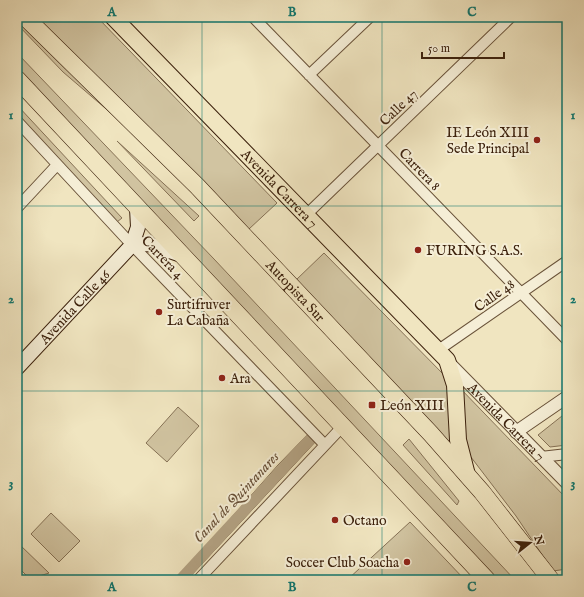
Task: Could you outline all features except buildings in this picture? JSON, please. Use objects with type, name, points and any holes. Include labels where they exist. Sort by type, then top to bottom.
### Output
[{"type":"highway","name":"Autopista Sur","points":[[25,17],[197,186],[468,475],[551,580]]},
{"type":"highway","points":[[17,79],[487,580]]},
{"type":"main road","name":"Avenida Carrera 7","points":[[113,17],[442,356],[454,385],[458,440],[468,475]]},
{"type":"main road","points":[[137,208],[138,227],[132,245],[149,244],[184,256]]},
{"type":"main road","name":"Avenida Calle 46","points":[[17,368],[132,245]]},
{"type":"street","name":"Carrera 8","points":[[252,17],[567,340]]},
{"type":"street","points":[[309,75],[370,17]]},
{"type":"street","name":"Calle 47","points":[[305,216],[511,17]]},
{"type":"street","name":"Carrera 4","points":[[17,121],[56,165],[132,245],[325,445]]},
{"type":"street","points":[[17,208],[56,165]]},
{"type":"street","name":"Calle 48","points":[[442,356],[521,293],[567,261]]},
{"type":"street","name":"Avenida Carrera 7","points":[[442,356],[567,483]]},
{"type":"street","points":[[516,432],[567,397]]},
{"type":"street","points":[[198,580],[342,427]]},
{"type":"street","points":[[541,457],[567,454]]},
{"type":"shaded area","points":[[17,17],[119,120],[63,72],[17,24]]},
{"type":"shaded area","points":[[37,17],[97,17],[277,203],[249,229]]},
{"type":"shaded area","points":[[17,53],[214,259],[515,580],[498,580],[316,390],[17,70]]},
{"type":"shaded area","points":[[17,105],[122,218],[117,222],[17,115]]},
{"type":"shaded area","points":[[117,141],[199,216],[194,221]]},
{"type":"shaded area","points":[[324,253],[447,378],[452,445],[296,280]]},
{"type":"shaded area","points":[[457,385],[567,499],[567,569],[553,571],[516,516],[464,448]]},
{"type":"shaded area","points":[[178,407],[199,426],[167,462],[146,443]]},
{"type":"shaded area","points":[[567,412],[567,445],[550,447],[538,435]]},
{"type":"shaded area","points":[[311,431],[318,439],[187,580],[176,580],[278,465]]},
{"type":"shaded area","points":[[409,439],[459,501],[457,505],[403,445]]},
{"type":"shaded area","points":[[51,513],[80,541],[59,562],[31,534]]},
{"type":"shaded area","name":"Soccer Club Soacha","points":[[410,522],[465,580],[347,580]]},
{"type":"shaded area","points":[[19,544],[49,573],[30,579],[17,566],[17,546]]},
{"type":"waterway","name":"Canal de Quintanares","points":[[180,580],[314,435]]},
{"type":"place","name":"IE León XIII Sede Principal","points":[[537,140]]},
{"type":"place","name":"FURING S.A.S.","points":[[418,250]]},
{"type":"place","name":"Surtifruver La Cabaña","points":[[159,312]]},
{"type":"place","name":"Ara","points":[[222,378]]},
{"type":"place","name":"León XIII","points":[[372,405]]},
{"type":"place","name":"Octano","points":[[335,520]]},
{"type":"place","name":"Soccer Club Soacha","points":[[407,562]]}]
